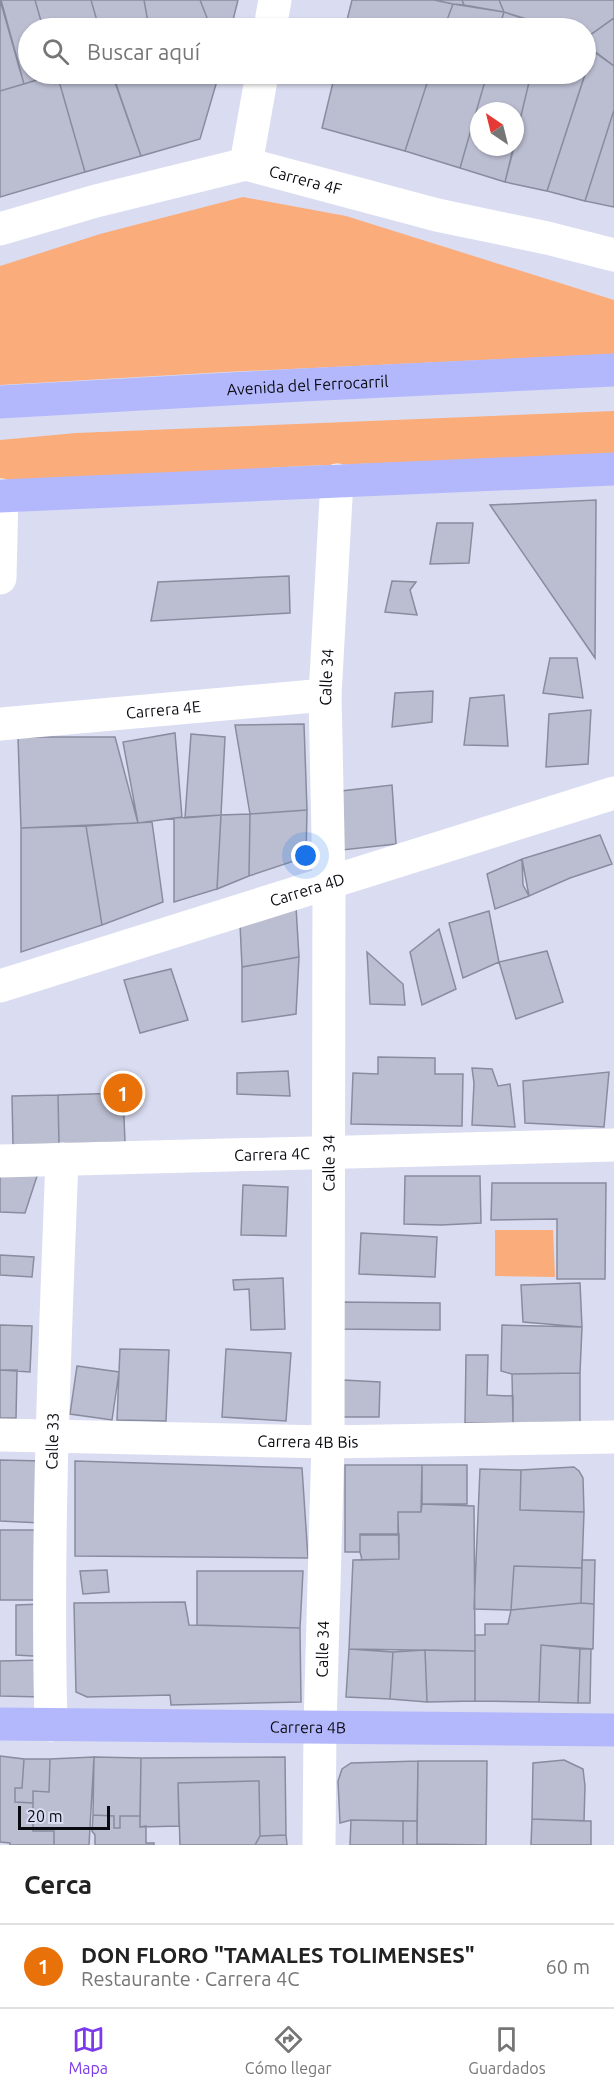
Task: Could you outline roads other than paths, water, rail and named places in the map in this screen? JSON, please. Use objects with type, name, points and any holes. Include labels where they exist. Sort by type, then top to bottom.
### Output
[{"type":"main road","name":"Avenida del Ferrocarril","points":[[0,402],[614,370]]},
{"type":"main road","points":[[1,495],[614,469]]},
{"type":"main road","name":"Carrera 4B","points":[[0,1724],[614,1730]]},
{"type":"street","points":[[272,18],[275,0]]},
{"type":"street","points":[[246,164],[260,84]]},
{"type":"street","name":"Carrera 4F","points":[[0,230],[96,201],[246,164],[437,215],[614,255]]},
{"type":"street","name":"Calle 34","points":[[319,1845],[328,1442],[329,883],[325,695],[337,480]]},
{"type":"street","points":[[0,578],[1,495]]},
{"type":"street","name":"Carrera 4E","points":[[0,724],[325,695]]},
{"type":"street","name":"Carrera 4D","points":[[0,986],[614,793]]},
{"type":"street","name":"Carrera 4C","points":[[0,1161],[614,1146]]},
{"type":"street","name":"Calle 33","points":[[51,1725],[49,1658],[52,1436],[62,1159]]},
{"type":"street","name":"Carrera 4B Bis","points":[[0,1435],[328,1442],[614,1437]]},
{"type":"place","name":"DON FLORO \"TAMALES TOLIMENSES\"","points":[[123,1093]]}]
